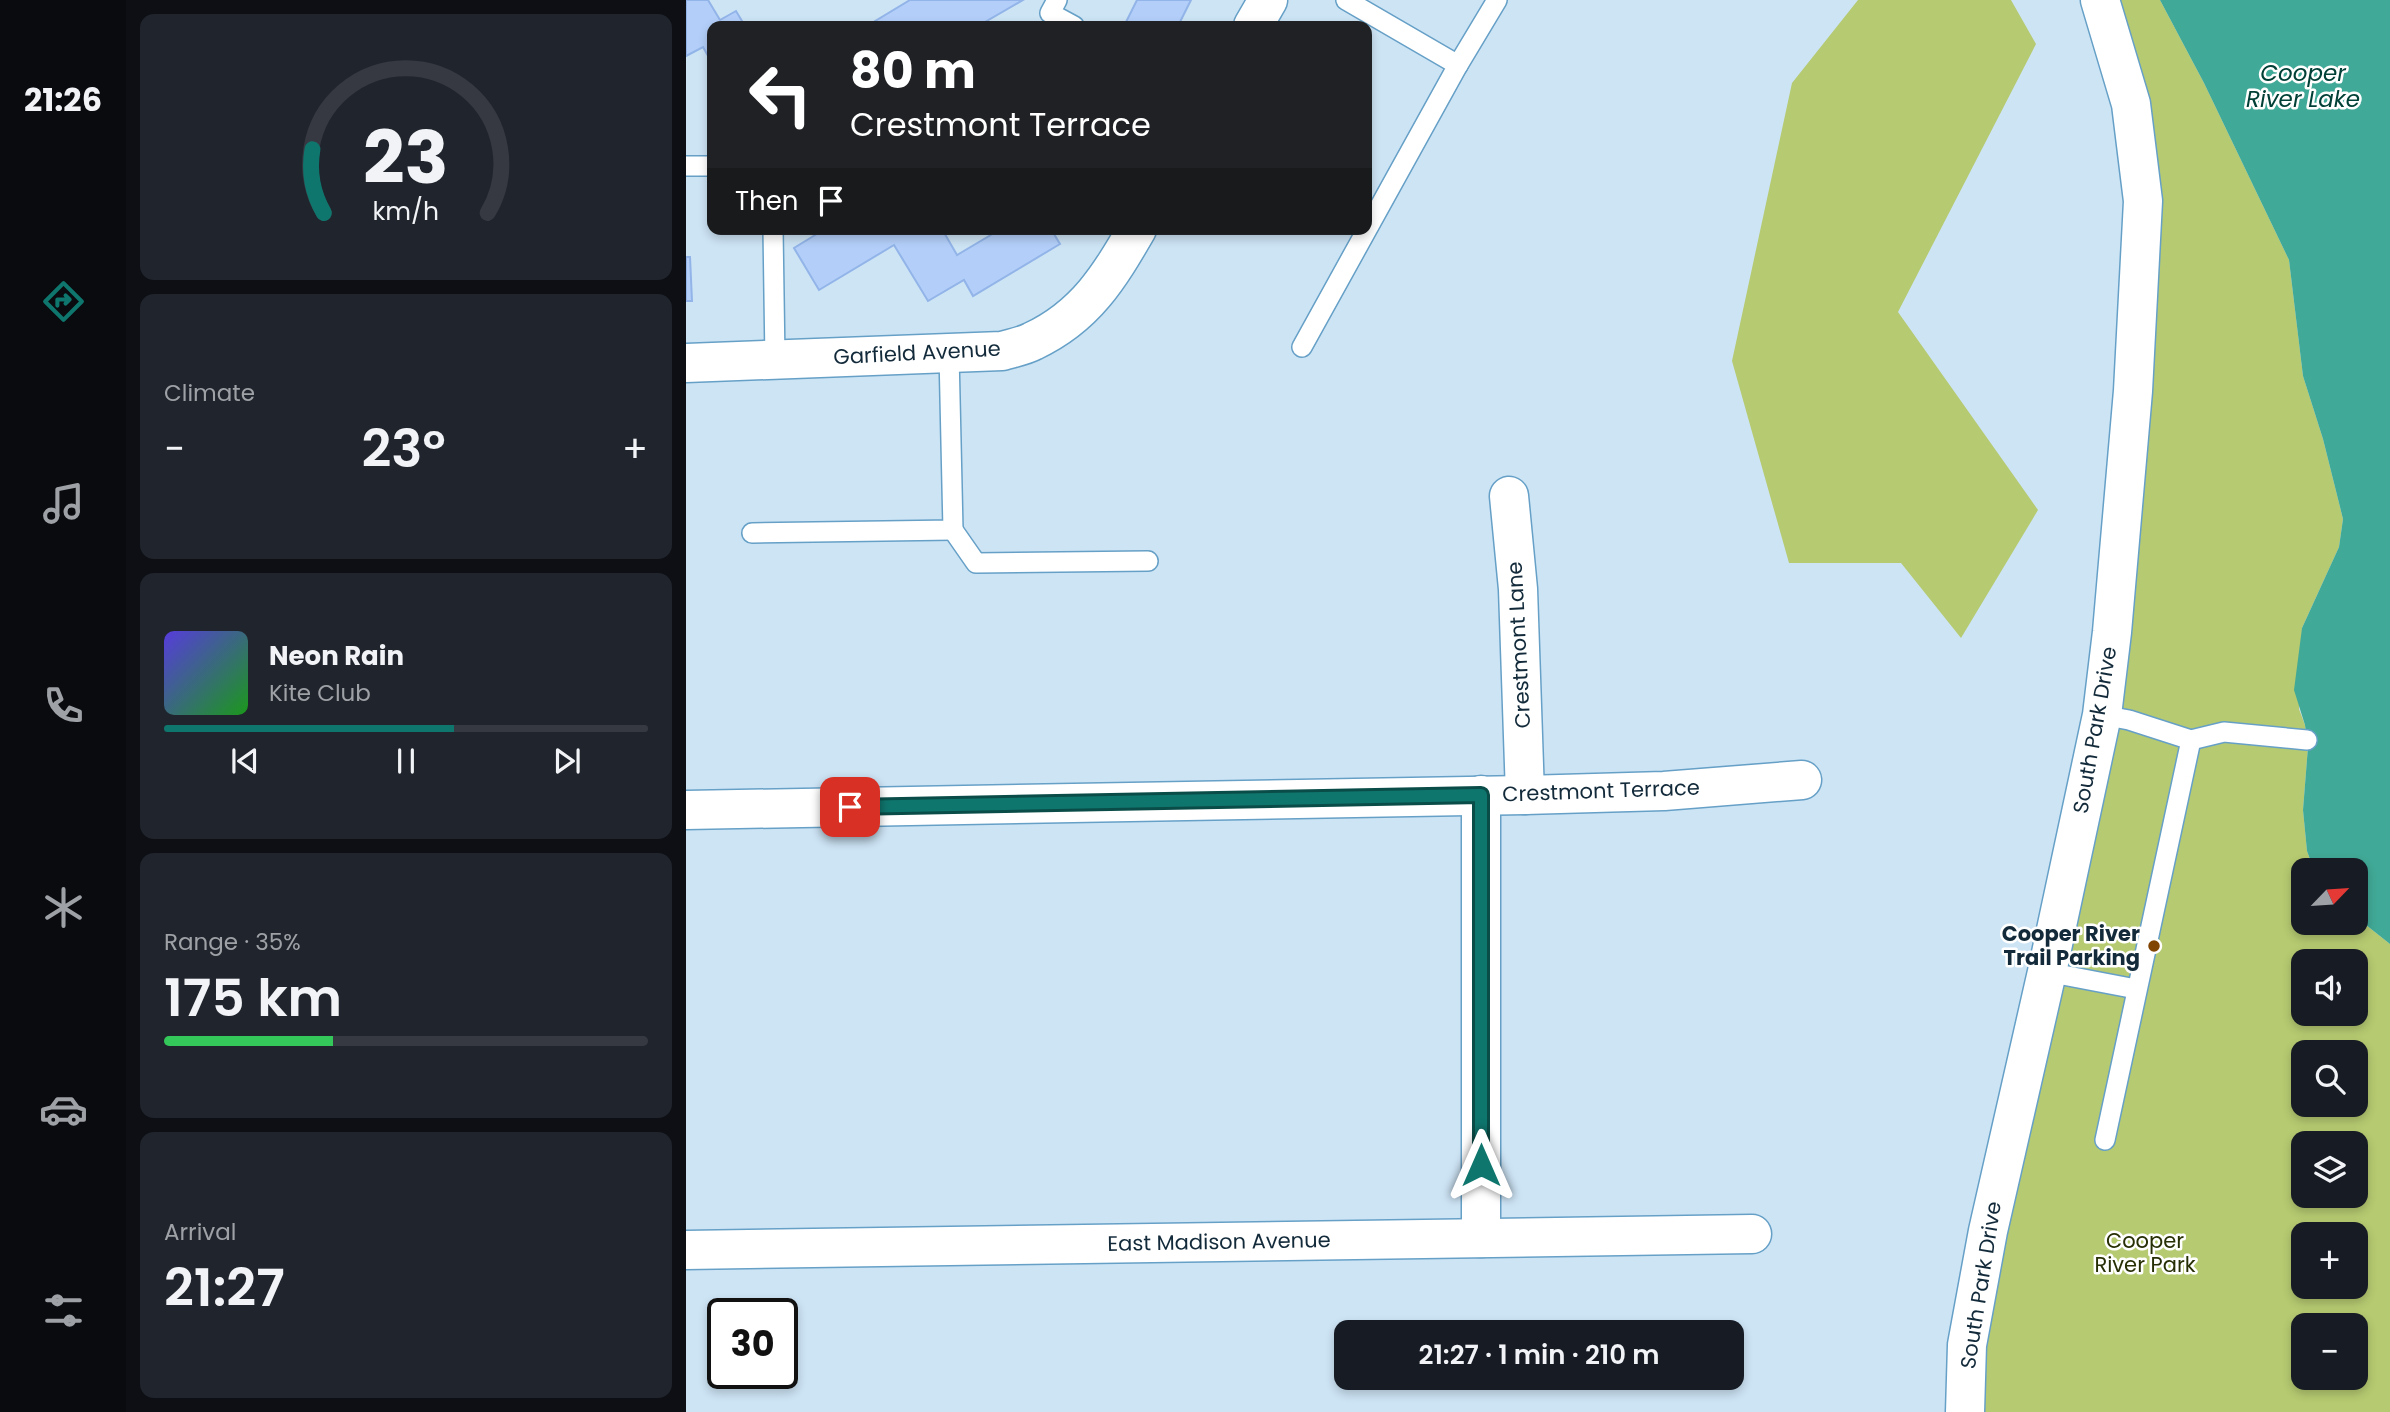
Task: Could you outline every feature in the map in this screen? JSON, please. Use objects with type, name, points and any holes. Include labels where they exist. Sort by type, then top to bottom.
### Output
[{"type":"street","points":[[1256,21],[1268,0]]},
{"type":"street","name":"South Park Drive","points":[[1965,1412],[1967,1345],[1986,1243],[2048,972],[2102,715],[2112,632],[2133,391],[2143,201],[2131,104],[2100,0]]},
{"type":"street","name":"Garfield Avenue","points":[[686,363],[1002,351],[1033,342],[1086,304],[1107,280],[1133,235]]},
{"type":"street","name":"Crestmont Lane","points":[[1509,496],[1518,589],[1525,795]]},
{"type":"street","name":"Crestmont Terrace","points":[[686,810],[1525,795],[1664,791],[1802,780]]},
{"type":"street","points":[[1481,795],[1481,1238]]},
{"type":"street","name":"East Madison Avenue","points":[[686,1250],[1752,1234]]},
{"type":"lane","points":[[1346,0],[1458,65]]},
{"type":"lane","points":[[1372,220],[1497,0]]},
{"type":"lane","points":[[686,166],[707,166]]},
{"type":"lane","points":[[773,235],[775,360]]},
{"type":"lane","points":[[1302,347],[1364,235]]},
{"type":"lane","points":[[949,354],[953,530],[976,563],[1148,561]]},
{"type":"lane","points":[[751,533],[953,530]]},
{"type":"lane","points":[[2102,715],[2129,720],[2191,740],[2224,732],[2307,740]]},
{"type":"lane","points":[[2105,1140],[2191,740]]},
{"type":"lane","points":[[2048,972],[2136,989]]},
{"type":"green space","points":[[1858,0],[2011,0],[2036,44],[1898,312],[2038,510],[1961,638],[1901,563],[1789,563],[1732,361],[1792,83]]},
{"type":"green space","name":"Cooper River Park","points":[[2100,0],[2160,0],[2204,83],[2289,260],[2303,376],[2323,439],[2343,519],[2339,547],[2302,628],[2299,709],[2305,725],[2308,747],[2303,810],[2310,858],[2291,858],[2291,935],[2368,935],[2368,927],[2390,944],[2390,1412],[1965,1412],[2102,715],[2143,201]]},
{"type":"water","name":"Cooper River Lake","points":[[2160,0],[2390,0],[2390,944],[2368,927],[2368,858],[2310,858],[2307,851],[2303,810],[2308,747],[2305,725],[2294,690],[2302,628],[2339,547],[2343,519],[2323,439],[2303,376],[2289,260],[2204,83]]},
{"type":"building","points":[[686,0],[708,0],[720,20],[736,11],[742,21],[707,21],[707,54],[703,47],[686,56]]},
{"type":"building","points":[[910,0],[1023,0],[987,21],[875,21]]},
{"type":"building","points":[[1137,0],[1191,0],[1180,21],[1126,21]]},
{"type":"building","points":[[815,235],[945,235],[957,255],[991,235],[1055,235],[1060,244],[973,296],[964,280],[928,301],[894,245],[819,290],[794,248]]},
{"type":"building","points":[[686,257],[690,257],[692,301],[686,301]]},
{"type":"place","name":"Cooper River Trail Parking","points":[[2154,946]]},
{"type":"route","points":[[850,807],[1481,795],[1481,1165]]}]
